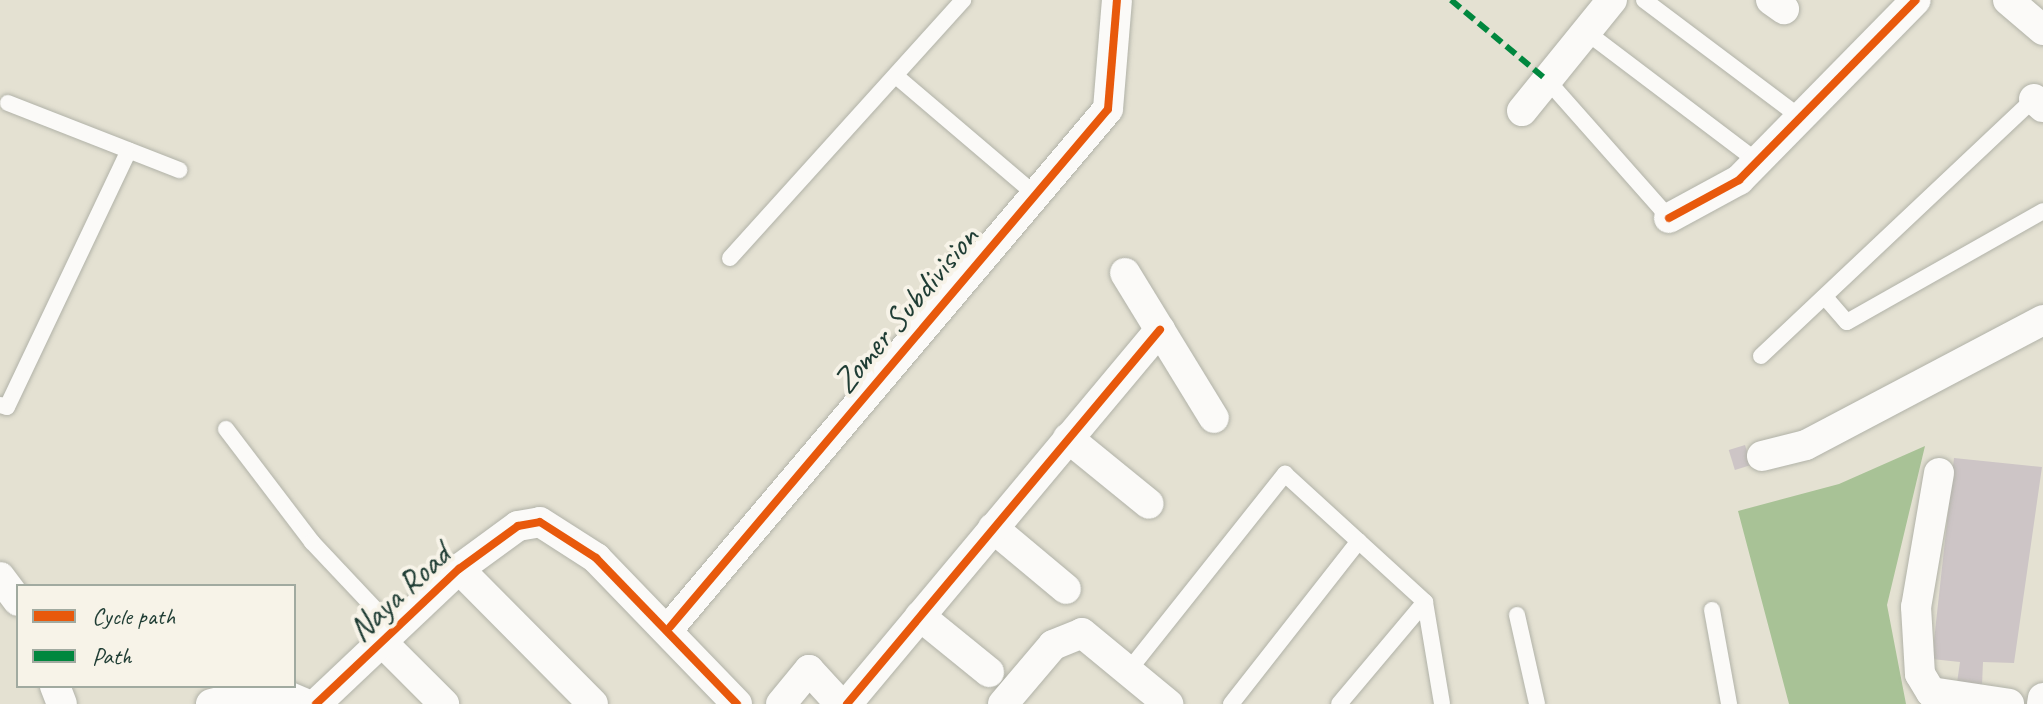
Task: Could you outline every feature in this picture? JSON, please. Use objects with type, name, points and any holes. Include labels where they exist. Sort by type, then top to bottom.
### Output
[{"type":"street","name":"Zomer Subdivision","points":[[670,627],[1108,109],[1117,0]]},
{"type":"street","points":[[1522,111],[1612,0]]},
{"type":"street","points":[[1669,218],[1739,180],[1916,0]]},
{"type":"street","points":[[2008,0],[2043,30]]},
{"type":"street","points":[[1125,273],[1214,418]]},
{"type":"street","points":[[1762,456],[1806,445],[2043,320]]},
{"type":"street","points":[[847,704],[1160,329]]},
{"type":"street","points":[[1068,438],[1149,504]]},
{"type":"street","points":[[1939,473],[1916,607],[1920,674],[1931,692],[2009,704]]},
{"type":"street","name":"Naya Road","points":[[316,704],[459,569],[518,526],[540,522],[596,558],[670,627],[737,704]]},
{"type":"street","points":[[993,528],[1066,589]]},
{"type":"street","points":[[459,569],[593,704]]},
{"type":"street","points":[[0,577],[16,598]]},
{"type":"street","points":[[920,616],[989,672]]},
{"type":"street","points":[[1003,704],[1048,649],[1070,636],[1085,634],[1168,704]]},
{"type":"street","points":[[388,636],[444,704]]},
{"type":"street","points":[[781,704],[809,670],[840,704]]},
{"type":"street","points":[[211,704],[271,689],[307,704]]},
{"type":"street","points":[[2042,704],[2043,698]]},
{"type":"lane","points":[[730,258],[963,0]]},
{"type":"lane","points":[[1644,0],[1800,117]]},
{"type":"lane","points":[[1585,31],[1757,161]]},
{"type":"lane","points":[[896,76],[1036,195]]},
{"type":"lane","points":[[1548,81],[1669,218]]},
{"type":"lane","points":[[8,103],[179,170]]},
{"type":"lane","points":[[1761,356],[2038,103]]},
{"type":"lane","points":[[0,405],[7,407],[129,150]]},
{"type":"lane","points":[[1825,297],[1847,322],[2043,211]]},
{"type":"lane","points":[[226,429],[388,636]]},
{"type":"lane","points":[[1129,670],[1285,474],[1425,602],[1442,704]]},
{"type":"lane","points":[[1231,704],[1359,541]]},
{"type":"lane","points":[[1339,704],[1425,602]]},
{"type":"lane","points":[[1712,610],[1729,704]]},
{"type":"lane","points":[[1517,615],[1537,704]]},
{"type":"green space","points":[[1925,446],[1887,605],[1906,704],[1789,704],[1738,511],[1839,484]]},
{"type":"building","points":[[1745,445],[1751,465],[1735,470],[1729,450]]},
{"type":"building","points":[[1954,458],[2042,467],[2014,663],[1983,662],[1982,685],[1957,683],[1960,662],[1932,659]]},
{"type":"marked path","points":[[1451,0],[1548,81]]},
{"type":"cycle path","points":[[670,627],[1108,109],[1117,0]]},
{"type":"cycle path","points":[[1669,218],[1739,180],[1916,0]]},
{"type":"cycle path","points":[[847,704],[1160,329]]},
{"type":"cycle path","points":[[316,704],[459,569],[518,526],[540,522],[596,558],[737,704]]}]
